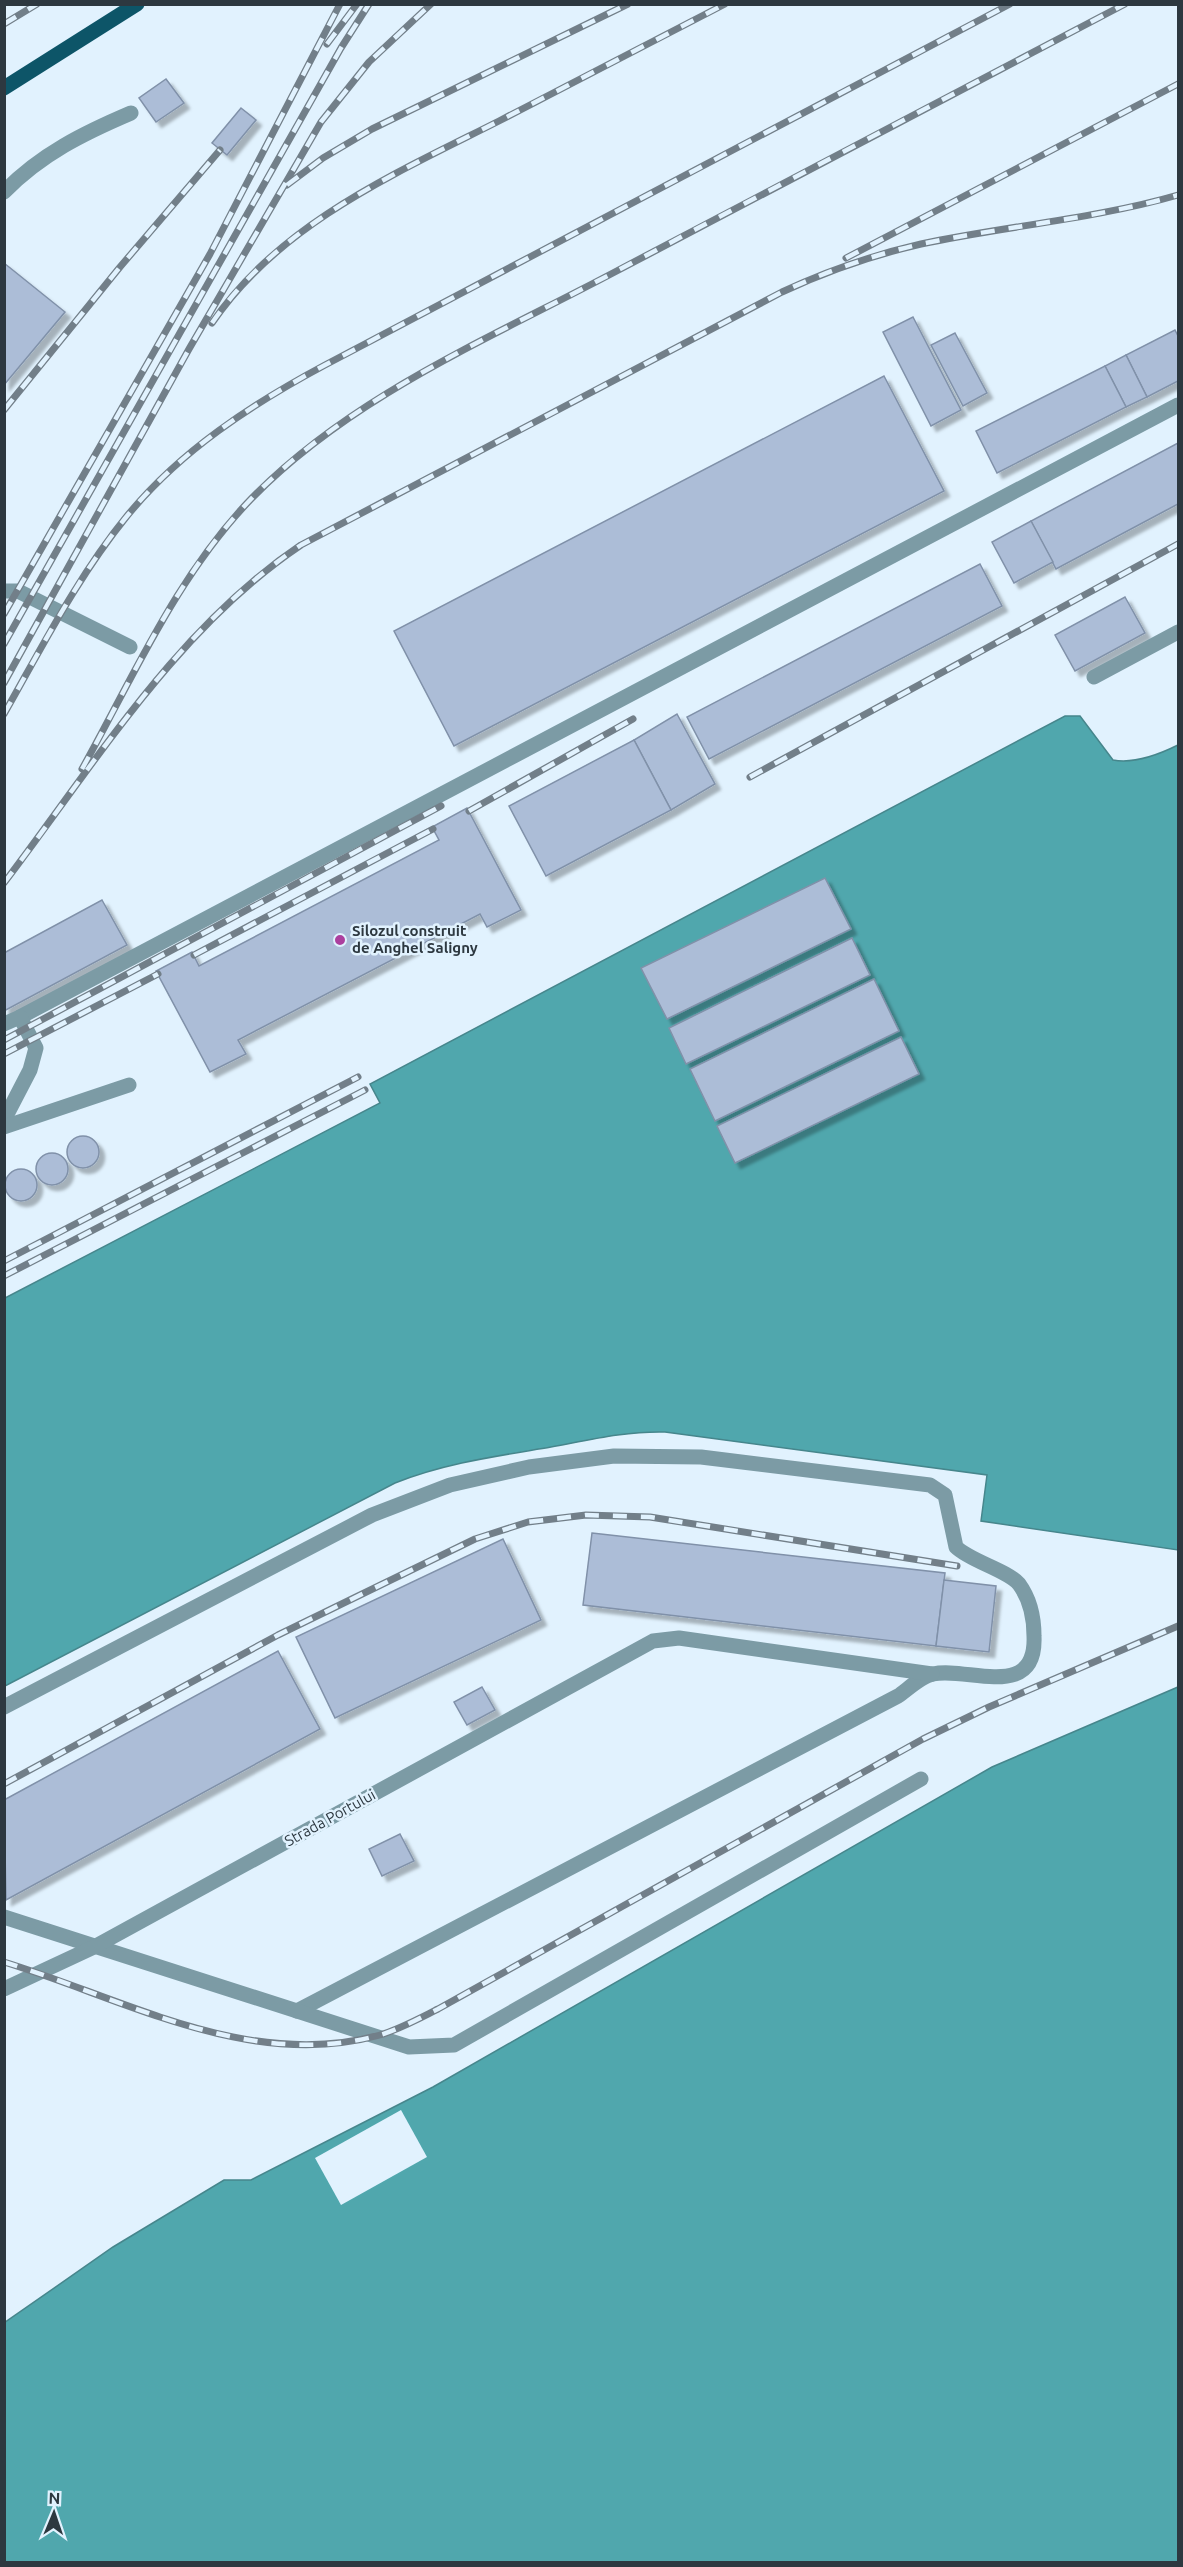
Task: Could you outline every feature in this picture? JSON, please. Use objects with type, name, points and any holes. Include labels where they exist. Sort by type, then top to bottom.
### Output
[{"type":"main road","points":[[4,88],[137,4]]},
{"type":"lane","points":[[4,192],[45,156],[131,113]]},
{"type":"lane","points":[[4,1024],[1179,405]]},
{"type":"lane","points":[[4,591],[18,591],[130,647]]},
{"type":"lane","points":[[1094,677],[1179,632]]},
{"type":"lane","points":[[4,1120],[30,1070],[36,1048],[20,1017]]},
{"type":"lane","points":[[4,1127],[129,1085]]},
{"type":"lane","points":[[4,1707],[372,1515],[450,1485],[529,1467],[614,1456],[701,1457],[930,1485],[945,1495],[956,1547],[1018,1583],[1034,1616],[1035,1648],[1028,1665],[1016,1674],[1003,1677],[932,1674],[898,1696],[297,2011]]},
{"type":"lane","name":"Strada Portului","points":[[4,1989],[94,1947],[653,1641],[679,1638],[932,1674]]},
{"type":"lane","points":[[4,1917],[409,2048],[454,2045],[921,1779]]},
{"type":"water","points":[[1065,716],[1080,716],[1113,760],[1130,761],[1146,758],[1178,745],[1178,1550],[981,1521],[987,1475],[665,1432],[622,1434],[472,1461],[433,1470],[395,1483],[5,1686],[5,1298],[380,1103],[370,1084]]},
{"type":"water","points":[[1178,1687],[1178,2562],[5,2562],[4,2323],[113,2247],[224,2180],[251,2180],[433,2087],[992,1767]]},
{"type":"pier","points":[[401,2110],[427,2157],[341,2205],[315,2158]]},
{"type":"building","points":[[166,79],[184,103],[156,122],[139,98]]},
{"type":"building","points":[[241,108],[256,120],[227,155],[212,143]]},
{"type":"building","points":[[4,263],[65,312],[4,385]]},
{"type":"building","points":[[913,317],[961,410],[931,426],[883,332]]},
{"type":"building","points":[[1175,330],[1178,336],[1178,381],[1147,397],[1126,355]]},
{"type":"building","points":[[955,333],[987,393],[963,406],[931,345]]},
{"type":"building","points":[[1126,355],[1147,397],[1126,407],[1105,366]]},
{"type":"building","points":[[1105,366],[1126,407],[997,473],[976,431]]},
{"type":"building","points":[[884,376],[944,491],[454,746],[394,631]]},
{"type":"building","points":[[1178,443],[1178,504],[1056,569],[1031,521]]},
{"type":"building","points":[[1031,521],[1053,562],[1014,583],[992,542]]},
{"type":"building","points":[[980,564],[1002,606],[709,759],[687,717]]},
{"type":"building","points":[[1125,597],[1145,633],[1075,671],[1055,635]]},
{"type":"building","points":[[677,714],[715,784],[671,810],[634,740]]},
{"type":"building","points":[[634,740],[671,810],[546,876],[509,806]]},
{"type":"building","name":"Silozul construit de Anghel Saligny","points":[[467,808],[521,910],[487,927],[480,914],[238,1040],[246,1054],[210,1072],[156,971],[192,952],[199,966],[439,840],[432,827]]},
{"type":"building","points":[[825,878],[851,929],[667,1019],[641,968]]},
{"type":"building","points":[[102,900],[127,945],[4,1011],[4,953]]},
{"type":"building","points":[[852,938],[870,975],[686,1064],[669,1028]]},
{"type":"building","points":[[874,979],[899,1031],[715,1121],[690,1069]]},
{"type":"building","points":[[901,1037],[919,1074],[735,1163],[717,1126]]},
{"type":"building","points":[[83,1136],[94,1141],[99,1152],[94,1163],[83,1168],[72,1163],[67,1152],[72,1141]]},
{"type":"building","points":[[52,1153],[63,1158],[68,1169],[63,1180],[52,1185],[41,1180],[36,1169],[41,1158]]},
{"type":"building","points":[[21,1169],[32,1174],[37,1185],[32,1196],[21,1201],[10,1196],[5,1185],[10,1174]]},
{"type":"building","points":[[592,1533],[945,1573],[936,1646],[583,1605]]},
{"type":"building","points":[[503,1539],[541,1620],[335,1718],[296,1637]]},
{"type":"building","points":[[944,1580],[996,1586],[989,1652],[936,1646]]},
{"type":"building","points":[[278,1651],[320,1729],[6,1900],[4,1800]]},
{"type":"building","points":[[482,1687],[495,1710],[467,1725],[454,1702]]},
{"type":"building","points":[[400,1834],[414,1861],[382,1876],[369,1849]]},
{"type":"railway","points":[[4,24],[37,4]]},
{"type":"railway","points":[[4,614],[210,254],[340,4]]},
{"type":"railway","points":[[327,44],[357,4]]},
{"type":"railway","points":[[4,644],[341,48],[369,4]]},
{"type":"railway","points":[[4,683],[189,349],[321,122],[369,62],[431,4]]},
{"type":"railway","points":[[287,185],[323,158],[372,129],[628,4]]},
{"type":"railway","points":[[212,323],[239,288],[271,257],[305,229],[342,204],[420,161],[725,4]]},
{"type":"railway","points":[[4,714],[61,612],[92,563],[127,516],[170,470],[244,413],[325,365],[1010,4]]},
{"type":"railway","points":[[82,769],[158,628],[200,561],[251,499],[290,463],[332,430],[376,400],[469,347],[1125,4]]},
{"type":"railway","points":[[846,258],[1178,84]]},
{"type":"railway","points":[[4,410],[120,267],[220,150]]},
{"type":"railway","points":[[4,883],[139,701],[176,658],[256,579],[301,545],[782,292],[816,277],[903,248],[1115,210],[1178,195]]},
{"type":"railway","points":[[750,777],[1178,544]]},
{"type":"railway","points":[[469,811],[633,719]]},
{"type":"railway","points":[[4,1040],[441,806]]},
{"type":"railway","points":[[194,955],[433,829]]},
{"type":"railway","points":[[4,1054],[158,974]]},
{"type":"railway","points":[[4,1261],[358,1077]]},
{"type":"railway","points":[[4,1276],[365,1090]]},
{"type":"railway","points":[[4,1784],[278,1635],[475,1539],[528,1522],[586,1515],[650,1517],[957,1566]]},
{"type":"railway","points":[[4,1962],[142,2011],[189,2026],[236,2037],[283,2044],[331,2044],[380,2035],[438,2009],[923,1739],[989,1707],[1178,1626]]},
{"type":"place","name":"Silozul construit de Anghel Saligny","points":[[340,940]]}]
